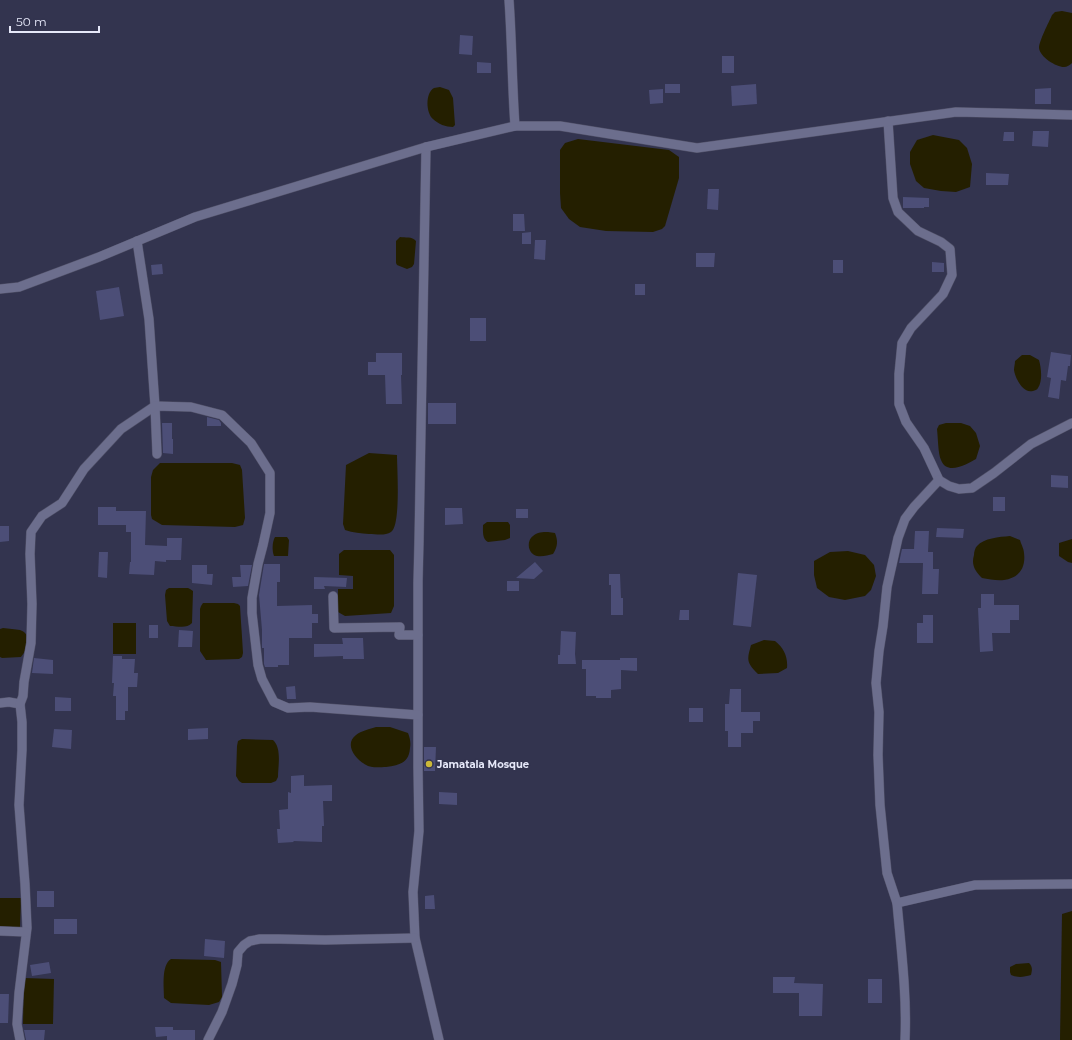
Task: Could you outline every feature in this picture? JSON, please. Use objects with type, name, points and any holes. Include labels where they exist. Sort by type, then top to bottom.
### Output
[{"type":"street","points":[[509,0],[515,126]]},
{"type":"street","points":[[0,289],[19,287],[100,257],[195,217],[426,147],[515,126],[560,126],[697,148],[956,112],[1072,115]]},
{"type":"street","points":[[888,121],[893,198],[898,212],[918,231],[941,242],[950,250],[952,275],[943,294],[911,328],[902,343],[899,374],[899,404],[906,422],[924,448],[939,480],[949,486],[959,489],[972,488],[994,474],[1031,444],[1072,423]]},
{"type":"street","points":[[426,147],[418,582],[419,830],[413,892],[415,938],[439,1040]]},
{"type":"street","points":[[137,241],[149,319],[157,454]]},
{"type":"street","points":[[20,1040],[17,1024],[26,932],[25,884],[19,805],[22,750],[22,722],[20,704],[23,696],[30,643],[32,604],[30,554],[32,532],[42,516],[62,503],[84,470],[121,429],[155,406],[191,407],[222,416],[252,443],[270,473],[270,513],[258,564],[252,598],[252,613],[258,665],[262,679],[274,702],[288,708],[310,707],[418,715]]},
{"type":"street","points":[[904,1040],[905,1023],[903,972],[897,903],[887,873],[880,805],[876,683],[887,587],[898,538],[905,519],[939,480]]},
{"type":"street","points":[[333,596],[334,628],[400,627],[399,635],[418,635]]},
{"type":"street","points":[[0,703],[9,702],[20,704]]},
{"type":"street","points":[[897,903],[975,886],[1072,884]]},
{"type":"street","points":[[0,931],[26,932]]},
{"type":"street","points":[[208,1040],[222,1012],[232,984],[237,965],[238,952],[250,941],[266,939],[325,940],[415,938]]},
{"type":"shaded area","points":[[1062,11],[1072,13],[1072,63],[1064,67],[1061,67],[1045,58],[1039,48],[1042,36],[1052,15],[1055,12]]},
{"type":"shaded area","points":[[440,87],[449,90],[453,98],[455,125],[453,127],[445,126],[437,122],[433,119],[429,112],[429,94],[434,88]]},
{"type":"shaded area","points":[[933,135],[959,140],[967,148],[972,164],[970,187],[956,192],[941,191],[924,188],[916,181],[910,164],[910,152],[917,140]]},
{"type":"shaded area","points":[[578,139],[669,150],[679,157],[679,178],[665,226],[662,229],[653,232],[606,231],[580,227],[569,219],[561,208],[560,150],[565,143]]},
{"type":"shaded area","points":[[400,237],[414,239],[416,241],[414,264],[412,267],[407,269],[397,265],[396,263],[396,241]]},
{"type":"shaded area","points":[[1022,355],[1030,355],[1039,360],[1041,382],[1037,390],[1026,390],[1018,381],[1014,370],[1015,361]]},
{"type":"shaded area","points":[[946,423],[961,423],[970,426],[976,433],[980,446],[976,459],[968,464],[952,468],[944,465],[939,454],[937,429],[939,425]]},
{"type":"shaded area","points":[[369,453],[397,455],[398,496],[396,519],[394,528],[391,532],[386,534],[351,532],[345,530],[343,524],[346,465]]},
{"type":"shaded area","points":[[160,463],[232,463],[240,465],[242,470],[245,518],[243,525],[235,527],[162,525],[152,519],[151,477],[153,470]]},
{"type":"shaded area","points":[[487,522],[508,522],[510,525],[510,538],[505,540],[486,541],[483,535],[483,525]]},
{"type":"shaded area","points":[[538,533],[555,533],[557,539],[557,546],[553,554],[541,556],[534,555],[530,550],[529,541]]},
{"type":"shaded area","points":[[1010,536],[1020,540],[1024,550],[1023,568],[1017,575],[1009,579],[996,580],[982,578],[973,565],[974,551],[976,547],[984,541],[997,537]]},
{"type":"shaded area","points":[[275,537],[287,537],[289,540],[288,556],[274,556],[273,541]]},
{"type":"shaded area","points":[[1072,539],[1072,563],[1059,556],[1059,543]]},
{"type":"shaded area","points":[[344,550],[390,550],[394,555],[394,606],[391,613],[345,616],[338,612],[338,589],[353,589],[353,576],[339,575],[339,554]]},
{"type":"shaded area","points":[[848,551],[865,555],[874,565],[876,576],[871,590],[865,596],[845,600],[829,597],[817,588],[814,575],[814,561],[830,552]]},
{"type":"shaded area","points":[[169,588],[188,588],[193,591],[192,623],[190,625],[185,627],[170,626],[167,621],[165,595],[166,590]]},
{"type":"shaded area","points":[[203,603],[234,603],[240,606],[242,657],[239,659],[206,660],[200,651],[200,609]]},
{"type":"shaded area","points":[[113,623],[136,623],[136,654],[113,654]]},
{"type":"shaded area","points":[[0,629],[20,630],[24,632],[28,638],[27,646],[21,657],[0,657]]},
{"type":"shaded area","points":[[764,640],[775,641],[781,647],[786,656],[787,668],[778,673],[758,674],[751,667],[748,658],[751,645]]},
{"type":"shaded area","points":[[376,727],[390,727],[408,733],[410,746],[406,760],[396,765],[372,767],[364,764],[356,757],[351,748],[352,739],[360,732]]},
{"type":"shaded area","points":[[242,739],[273,740],[276,743],[279,757],[278,777],[276,781],[271,783],[242,783],[239,781],[236,776],[237,746],[238,741]]},
{"type":"shaded area","points":[[0,898],[21,898],[20,928],[0,928]]},
{"type":"shaded area","points":[[1072,911],[1072,1040],[1060,1040],[1062,914]]},
{"type":"shaded area","points":[[171,959],[215,960],[221,962],[222,997],[219,1002],[209,1005],[171,1003],[164,998],[164,971]]},
{"type":"shaded area","points":[[1029,963],[1032,967],[1031,975],[1016,977],[1011,975],[1010,967],[1016,964]]},
{"type":"shaded area","points":[[24,978],[54,979],[53,1024],[23,1024]]},
{"type":"building","points":[[460,35],[473,36],[472,55],[459,54]]},
{"type":"building","points":[[722,56],[734,56],[734,73],[722,73]]},
{"type":"building","points":[[477,62],[491,63],[491,73],[477,73]]},
{"type":"building","points":[[665,84],[680,84],[680,93],[665,93]]},
{"type":"building","points":[[756,84],[757,104],[732,106],[731,86]]},
{"type":"building","points":[[1051,88],[1051,104],[1035,104],[1035,89]]},
{"type":"building","points":[[663,89],[663,103],[650,104],[649,90]]},
{"type":"building","points":[[1033,131],[1049,131],[1048,147],[1032,146]]},
{"type":"building","points":[[1004,132],[1014,132],[1014,141],[1003,141]]},
{"type":"building","points":[[986,173],[1009,174],[1008,185],[986,185]]},
{"type":"building","points":[[708,189],[719,189],[718,210],[707,209]]},
{"type":"building","points":[[903,197],[929,198],[929,207],[903,208]]},
{"type":"building","points":[[513,214],[524,214],[525,231],[513,231]]},
{"type":"building","points":[[531,232],[531,244],[522,244],[522,233]]},
{"type":"building","points":[[535,240],[546,240],[545,260],[534,259]]},
{"type":"building","points":[[696,253],[715,253],[714,267],[696,267]]},
{"type":"building","points":[[833,260],[843,260],[843,273],[833,273]]},
{"type":"building","points":[[932,262],[944,263],[944,272],[932,272]]},
{"type":"building","points":[[162,264],[163,274],[152,275],[151,265]]},
{"type":"building","points":[[635,284],[645,284],[645,295],[635,295]]},
{"type":"building","points":[[119,287],[124,316],[100,320],[96,291]]},
{"type":"building","points":[[470,318],[486,318],[486,341],[470,341]]},
{"type":"building","points":[[1051,352],[1071,355],[1066,381],[1061,380],[1059,399],[1048,397],[1051,378],[1047,377]]},
{"type":"building","points":[[376,353],[402,353],[402,404],[386,404],[385,375],[368,375],[368,362],[376,362]]},
{"type":"building","points":[[428,403],[456,403],[456,424],[428,424]]},
{"type":"building","points":[[207,417],[219,420],[221,426],[207,426]]},
{"type":"building","points":[[162,423],[172,423],[173,454],[163,453]]},
{"type":"building","points":[[1051,475],[1068,476],[1068,488],[1051,487]]},
{"type":"building","points":[[993,497],[1005,497],[1005,511],[993,511]]},
{"type":"building","points":[[98,507],[116,507],[116,511],[146,511],[145,545],[167,546],[167,538],[182,538],[181,560],[166,560],[166,562],[155,561],[154,575],[129,574],[131,562],[131,532],[126,532],[126,525],[98,525]]},
{"type":"building","points":[[445,508],[462,508],[463,524],[445,525]]},
{"type":"building","points":[[516,509],[528,509],[528,518],[516,518]]},
{"type":"building","points":[[0,526],[9,526],[9,541],[0,542]]},
{"type":"building","points":[[937,528],[964,529],[963,538],[936,537]]},
{"type":"building","points":[[915,531],[929,531],[928,552],[933,552],[933,569],[939,569],[938,594],[922,594],[923,563],[899,563],[902,549],[914,549]]},
{"type":"building","points":[[99,552],[108,552],[107,578],[98,577]]},
{"type":"building","points":[[535,562],[543,571],[534,579],[516,578]]},
{"type":"building","points":[[264,564],[280,564],[280,582],[277,582],[277,606],[312,605],[312,614],[318,614],[318,623],[312,623],[312,638],[289,638],[289,665],[265,667],[264,664],[259,595]]},
{"type":"building","points":[[192,565],[207,565],[207,574],[213,574],[212,585],[192,583]]},
{"type":"building","points":[[240,565],[252,565],[248,586],[233,587],[232,577],[241,577]]},
{"type":"building","points":[[738,573],[757,575],[751,627],[733,625]]},
{"type":"building","points":[[609,574],[620,574],[621,598],[623,598],[623,615],[611,615],[611,585],[609,585]]},
{"type":"building","points":[[314,577],[347,578],[346,587],[324,586],[325,589],[314,589]]},
{"type":"building","points":[[507,581],[519,581],[519,591],[507,591]]},
{"type":"building","points":[[981,594],[994,594],[994,605],[1019,605],[1019,620],[1010,620],[1010,633],[992,633],[993,651],[980,652],[978,608],[981,608]]},
{"type":"building","points":[[680,610],[689,610],[689,620],[679,620]]},
{"type":"building","points":[[923,615],[933,615],[933,643],[917,643],[917,623],[923,623]]},
{"type":"building","points":[[149,625],[158,625],[158,638],[149,638]]},
{"type":"building","points":[[179,630],[193,631],[192,647],[178,647]]},
{"type":"building","points":[[561,631],[576,632],[576,664],[558,664]]},
{"type":"building","points":[[342,638],[363,638],[364,659],[343,659],[343,656],[314,657],[314,644],[343,644]]},
{"type":"building","points":[[113,656],[122,656],[122,659],[135,659],[134,673],[138,673],[137,687],[128,687],[128,711],[125,711],[125,720],[116,720],[116,696],[113,696],[114,683],[112,683]]},
{"type":"building","points":[[34,658],[53,660],[53,674],[32,673]]},
{"type":"building","points":[[620,658],[637,658],[637,671],[621,670],[621,689],[611,690],[611,698],[586,696],[586,669],[582,669],[582,660],[620,660]]},
{"type":"building","points":[[295,686],[296,699],[287,699],[286,687]]},
{"type":"building","points":[[730,689],[741,689],[741,712],[760,712],[760,721],[753,721],[753,733],[741,733],[741,747],[728,747],[728,731],[725,731],[725,704],[729,704]]},
{"type":"building","points":[[55,697],[71,698],[71,711],[55,711]]},
{"type":"building","points":[[689,708],[703,708],[703,722],[689,722]]},
{"type":"building","points":[[208,728],[208,739],[188,740],[188,729]]},
{"type":"building","points":[[54,729],[72,730],[71,749],[52,747]]},
{"type":"building","name":"Jamatala Mosque","points":[[424,747],[436,747],[435,771],[424,771]]},
{"type":"building","points":[[304,775],[304,786],[332,785],[332,801],[323,801],[324,826],[322,826],[322,842],[293,841],[294,842],[278,843],[277,829],[280,829],[279,810],[288,809],[288,792],[291,793],[291,776]]},
{"type":"building","points":[[439,792],[457,793],[457,805],[439,804]]},
{"type":"building","points":[[37,891],[54,891],[54,907],[37,907]]},
{"type":"building","points":[[434,895],[435,909],[425,909],[425,896]]},
{"type":"building","points":[[54,919],[77,919],[77,934],[54,934]]},
{"type":"building","points":[[205,939],[225,941],[224,958],[204,956]]},
{"type":"building","points":[[49,962],[51,973],[32,976],[30,965]]},
{"type":"building","points":[[773,977],[795,977],[794,983],[823,984],[822,1016],[799,1016],[799,993],[773,993]]},
{"type":"building","points":[[868,979],[882,979],[882,1003],[868,1003]]},
{"type":"building","points":[[0,994],[9,994],[8,1023],[0,1023]]},
{"type":"building","points":[[155,1027],[173,1027],[173,1030],[195,1030],[195,1040],[167,1040],[167,1036],[156,1037]]},
{"type":"building","points":[[24,1030],[45,1030],[44,1040],[26,1040]]},
{"type":"place","name":"Jamatala Mosque","points":[[429,764]]}]
